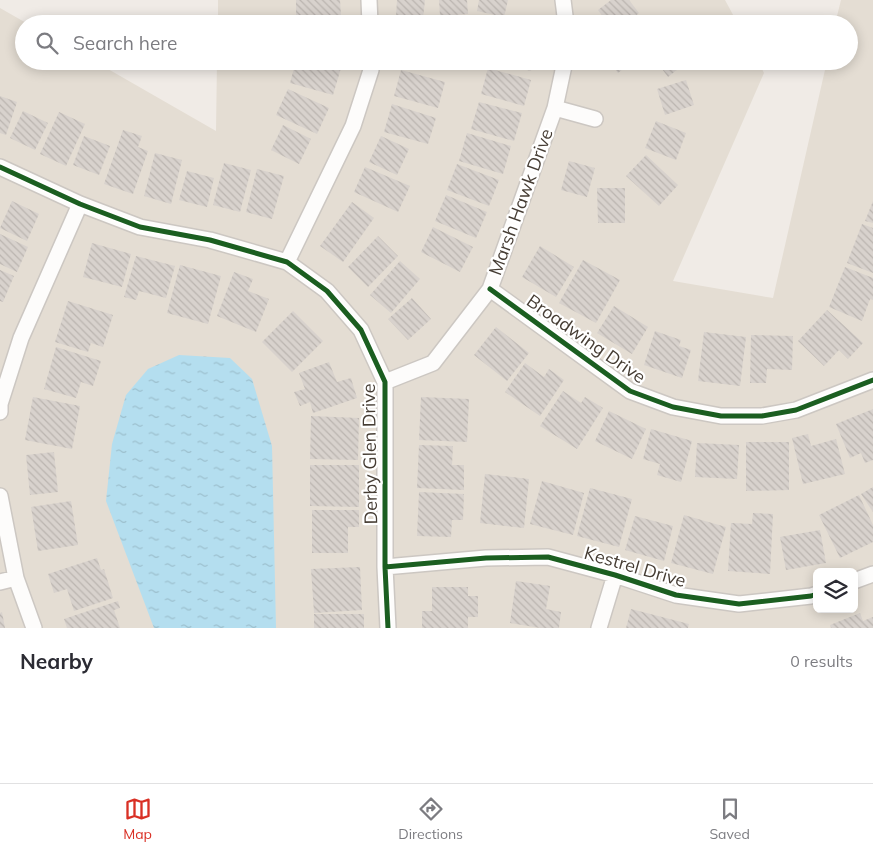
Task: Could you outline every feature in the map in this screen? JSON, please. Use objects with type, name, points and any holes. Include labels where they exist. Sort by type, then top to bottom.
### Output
[{"type":"street","points":[[369,0],[370,15]]},
{"type":"street","points":[[563,0],[565,15]]},
{"type":"street","points":[[287,262],[353,126],[371,70]]},
{"type":"street","name":"Marsh Hawk Drive","points":[[385,382],[433,363],[490,289],[556,108],[563,70]]},
{"type":"street","points":[[556,108],[596,119]]},
{"type":"street","name":"Derby Glen Drive","points":[[0,167],[80,204],[140,227],[210,240],[287,262],[327,291],[361,330],[385,382],[385,568],[388,628]]},
{"type":"street","points":[[0,412],[0,404],[21,338],[80,204]]},
{"type":"street","name":"Broadwing Drive","points":[[490,289],[630,391],[673,407],[721,416],[762,416],[796,410],[873,380]]},
{"type":"street","points":[[0,496],[16,578],[34,628]]},
{"type":"street","name":"Kestrel Drive","points":[[385,568],[486,558],[548,557],[615,575],[676,595],[739,604],[813,595]]},
{"type":"street","points":[[858,580],[873,574]]},
{"type":"street","points":[[599,628],[615,575]]},
{"type":"street","points":[[0,582],[16,578]]},
{"type":"shaded area","points":[[218,0],[725,0],[733,15],[218,15]]},
{"type":"shaded area","points":[[841,0],[873,0],[873,628],[0,628],[0,8],[15,17],[15,70],[110,70],[216,131],[217,70],[762,70],[764,73],[673,281],[773,298],[825,70],[858,70],[858,15],[837,15]]},
{"type":"water","points":[[179,355],[230,358],[252,379],[272,446],[276,628],[154,628],[106,501],[112,444],[126,395],[148,369]]},
{"type":"building","points":[[296,0],[340,0],[341,15],[296,15]]},
{"type":"building","points":[[397,0],[425,0],[423,15],[396,15]]},
{"type":"building","points":[[439,0],[467,0],[468,14],[440,15]]},
{"type":"building","points":[[479,0],[508,0],[504,15],[477,11]]},
{"type":"building","points":[[611,0],[629,0],[639,13],[637,15],[602,15],[598,10]]},
{"type":"building","points":[[294,70],[340,70],[333,95],[290,83]]},
{"type":"building","points":[[401,70],[445,82],[438,108],[394,96]]},
{"type":"building","points":[[487,70],[495,70],[531,80],[524,106],[481,94]]},
{"type":"building","points":[[663,70],[677,70],[668,77]]},
{"type":"building","points":[[686,80],[694,105],[665,115],[657,89]]},
{"type":"building","points":[[288,89],[329,108],[317,134],[276,115]]},
{"type":"building","points":[[0,96],[17,102],[6,135],[0,133]]},
{"type":"building","points":[[479,102],[522,113],[514,141],[471,129]]},
{"type":"building","points":[[392,104],[436,118],[428,144],[384,132]]},
{"type":"building","points":[[23,111],[48,123],[35,150],[10,138]]},
{"type":"building","points":[[59,112],[85,124],[66,166],[40,154]]},
{"type":"building","points":[[656,121],[686,133],[676,160],[645,148]]},
{"type":"building","points":[[283,125],[311,139],[299,164],[271,150]]},
{"type":"building","points":[[123,130],[142,136],[138,147],[148,151],[133,194],[104,184]]},
{"type":"building","points":[[467,133],[511,146],[503,174],[459,161]]},
{"type":"building","points":[[84,136],[110,146],[99,175],[73,165]]},
{"type":"building","points":[[381,136],[409,149],[397,175],[369,162]]},
{"type":"building","points":[[155,153],[182,160],[171,204],[144,196]]},
{"type":"building","points":[[646,155],[678,185],[659,206],[626,176]]},
{"type":"building","points":[[569,161],[595,168],[587,197],[561,190]]},
{"type":"building","points":[[224,163],[251,170],[240,212],[213,205]]},
{"type":"building","points":[[457,164],[499,180],[489,206],[447,190]]},
{"type":"building","points":[[365,167],[410,186],[398,212],[354,192]]},
{"type":"building","points":[[257,169],[284,176],[272,219],[246,212]]},
{"type":"building","points":[[187,171],[214,178],[207,207],[179,200]]},
{"type":"building","points":[[597,188],[625,188],[625,223],[598,223]]},
{"type":"building","points":[[446,195],[487,212],[476,238],[435,221]]},
{"type":"building","points":[[12,201],[39,214],[27,241],[0,228]]},
{"type":"building","points":[[873,201],[873,223],[865,221]]},
{"type":"building","points":[[352,202],[374,218],[343,262],[320,246]]},
{"type":"building","points":[[862,224],[873,228],[873,273],[847,263]]},
{"type":"building","points":[[433,227],[473,247],[460,272],[421,252]]},
{"type":"building","points":[[0,234],[28,247],[17,272],[0,264]]},
{"type":"building","points":[[378,236],[398,256],[368,287],[348,267]]},
{"type":"building","points":[[92,243],[131,254],[122,287],[83,277]]},
{"type":"building","points":[[540,246],[574,267],[556,297],[522,277]]},
{"type":"building","points":[[136,256],[175,266],[166,298],[139,291],[136,300],[124,297]]},
{"type":"building","points":[[583,260],[620,280],[596,323],[559,303]]},
{"type":"building","points":[[400,261],[420,279],[391,313],[370,295]]},
{"type":"building","points":[[180,265],[221,276],[208,324],[167,313]]},
{"type":"building","points":[[845,267],[873,278],[873,300],[870,299],[862,321],[829,307]]},
{"type":"building","points":[[0,270],[14,276],[3,302],[0,301]]},
{"type":"building","points":[[234,272],[253,279],[248,291],[269,299],[256,332],[217,316]]},
{"type":"building","points":[[412,298],[431,319],[408,340],[388,319]]},
{"type":"building","points":[[68,301],[113,315],[103,347],[91,343],[88,352],[55,342]]},
{"type":"building","points":[[614,306],[648,327],[632,354],[597,333]]},
{"type":"building","points":[[827,310],[863,343],[848,359],[839,350],[824,366],[798,341]]},
{"type":"building","points":[[293,311],[323,341],[292,372],[262,342]]},
{"type":"building","points":[[496,327],[529,353],[507,381],[474,355]]},
{"type":"building","points":[[655,331],[681,340],[679,346],[691,350],[682,378],[644,365]]},
{"type":"building","points":[[704,332],[746,337],[740,386],[698,381]]},
{"type":"building","points":[[751,335],[793,336],[792,370],[767,369],[766,383],[750,383]]},
{"type":"building","points":[[56,347],[101,361],[93,386],[81,382],[76,398],[44,389]]},
{"type":"building","points":[[329,362],[337,382],[351,378],[357,398],[313,413],[310,402],[300,406],[294,392],[305,389],[299,373]]},
{"type":"building","points":[[525,363],[544,377],[549,369],[564,380],[540,416],[505,392]]},
{"type":"building","points":[[563,391],[581,403],[585,397],[603,408],[577,449],[540,426]]},
{"type":"building","points":[[33,397],[80,406],[72,449],[25,440]]},
{"type":"building","points":[[421,397],[469,399],[467,442],[419,440]]},
{"type":"building","points":[[873,409],[873,460],[865,463],[861,453],[850,458],[836,424]]},
{"type":"building","points":[[609,411],[646,429],[632,459],[595,441]]},
{"type":"building","points":[[311,416],[359,418],[358,460],[310,459]]},
{"type":"building","points":[[651,429],[692,441],[681,482],[657,475],[660,464],[643,459]]},
{"type":"building","points":[[808,434],[811,446],[836,439],[845,474],[803,484],[792,438]]},
{"type":"building","points":[[746,442],[789,442],[789,490],[746,491]]},
{"type":"building","points":[[697,443],[739,445],[737,479],[695,477]]},
{"type":"building","points":[[419,445],[453,446],[452,465],[464,465],[464,490],[417,488]]},
{"type":"building","points":[[54,452],[58,492],[30,495],[26,455]]},
{"type":"building","points":[[310,465],[359,465],[359,507],[310,506]]},
{"type":"building","points":[[485,474],[529,479],[524,528],[480,523]]},
{"type":"building","points":[[542,481],[584,493],[573,535],[530,524]]},
{"type":"building","points":[[873,487],[873,512],[861,494]]},
{"type":"building","points":[[590,488],[632,499],[619,547],[577,536]]},
{"type":"building","points":[[419,492],[464,494],[463,520],[452,520],[451,537],[417,536]]},
{"type":"building","points":[[859,495],[873,525],[873,542],[840,558],[819,515]]},
{"type":"building","points":[[71,501],[78,545],[38,551],[31,507]]},
{"type":"building","points":[[312,510],[359,510],[359,527],[348,527],[348,553],[312,553]]},
{"type":"building","points":[[753,513],[773,514],[770,574],[728,571],[731,523],[752,524]]},
{"type":"building","points":[[684,515],[726,527],[713,574],[671,563]]},
{"type":"building","points":[[635,516],[673,526],[664,561],[625,550]]},
{"type":"building","points":[[820,530],[826,563],[786,570],[780,537]]},
{"type":"building","points":[[97,558],[101,570],[104,569],[113,598],[74,611],[67,589],[54,593],[48,574]]},
{"type":"building","points":[[360,567],[362,610],[314,613],[311,569]]},
{"type":"building","points":[[516,581],[550,586],[546,609],[561,612],[559,628],[540,628],[510,623]]},
{"type":"building","points":[[432,587],[468,587],[468,596],[478,596],[478,617],[468,617],[468,628],[422,628],[422,611],[432,611]]},
{"type":"building","points":[[118,601],[120,608],[114,610],[120,628],[67,628],[64,619]]},
{"type":"building","points":[[631,609],[689,624],[688,628],[626,628]]},
{"type":"building","points":[[2,612],[5,628],[0,628],[0,613]]},
{"type":"building","points":[[860,613],[863,621],[873,617],[873,628],[831,628],[830,625]]},
{"type":"building","points":[[314,614],[364,614],[364,628],[314,628]]},
{"type":"cycle path","points":[[0,167],[80,204],[140,227],[210,240],[287,262],[327,291],[361,330],[385,382],[385,567],[388,628]]},
{"type":"cycle path","points":[[490,289],[630,391],[673,407],[721,416],[762,416],[796,410],[873,380]]},
{"type":"cycle path","points":[[385,567],[486,558],[548,557],[615,575],[676,595],[739,604],[813,595]]}]
